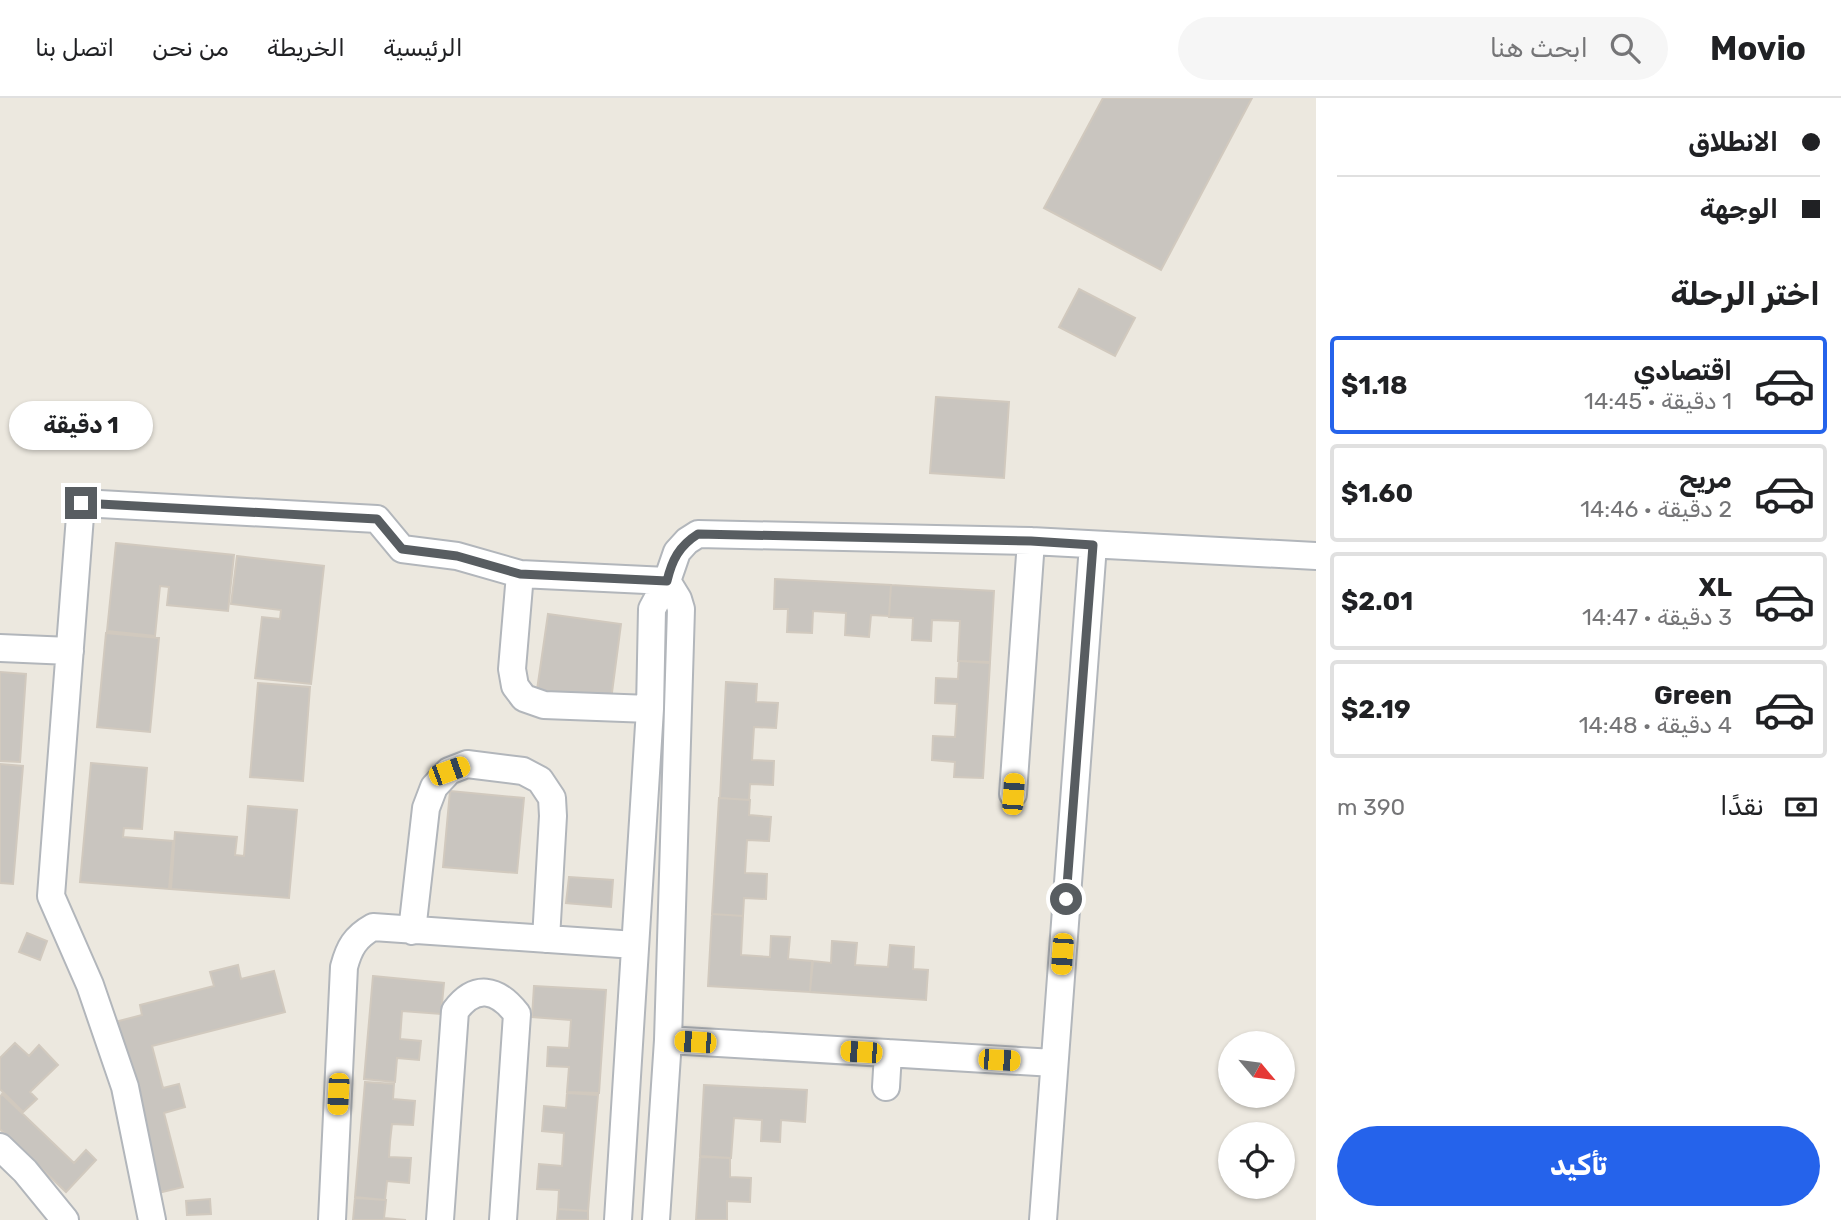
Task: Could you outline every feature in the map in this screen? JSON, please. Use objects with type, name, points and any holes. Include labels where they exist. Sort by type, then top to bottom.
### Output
[{"type":"street","points":[[152,1220],[125,1087],[90,985],[51,896],[81,503],[377,519],[402,549],[457,556],[520,574],[667,581]]},
{"type":"street","points":[[618,1220],[650,709],[653,609],[677,552],[687,541],[698,534],[1031,541],[1316,556]]},
{"type":"street","points":[[1013,794],[1031,541]]},
{"type":"street","points":[[1043,1220],[1093,545]]},
{"type":"street","points":[[520,574],[512,669],[515,686],[524,698],[544,705],[650,709]]},
{"type":"street","points":[[656,1220],[668,1040],[681,609],[667,581]]},
{"type":"street","points":[[0,648],[70,651]]},
{"type":"street","points":[[412,930],[426,808],[434,787],[449,771],[467,764],[523,771],[540,780],[552,799],[546,939]]},
{"type":"street","points":[[332,1220],[344,967],[349,948],[361,934],[373,928],[635,945]]},
{"type":"street","points":[[440,1220],[454,1011],[464,998],[480,992],[491,993],[507,1001],[517,1014],[503,1220]]},
{"type":"street","points":[[668,1040],[1054,1063]]},
{"type":"street","points":[[886,1087],[888,1054]]},
{"type":"street","points":[[0,1147],[25,1171],[65,1220]]},
{"type":"building","points":[[1103,98],[1252,98],[1161,270],[1044,208]]},
{"type":"building","points":[[1079,289],[1135,318],[1115,356],[1059,327]]},
{"type":"building","points":[[936,397],[1009,402],[1004,478],[930,473]]},
{"type":"building","points":[[116,543],[234,555],[228,611],[167,605],[169,587],[160,586],[155,636],[107,631]]},
{"type":"building","points":[[237,556],[324,566],[311,684],[255,678],[262,617],[280,619],[281,610],[231,604]]},
{"type":"building","points":[[775,579],[891,585],[889,616],[871,615],[869,637],[845,635],[846,613],[813,611],[812,633],[787,632],[788,609],[774,609]]},
{"type":"building","points":[[891,585],[994,591],[990,662],[958,661],[960,621],[932,620],[931,641],[912,640],[913,618],[889,617]]},
{"type":"building","points":[[548,614],[621,624],[611,700],[537,690]]},
{"type":"building","points":[[106,633],[159,638],[150,732],[97,727]]},
{"type":"building","points":[[959,661],[990,663],[983,778],[954,777],[955,762],[932,760],[933,736],[955,737],[957,704],[935,703],[936,678],[958,679]]},
{"type":"building","points":[[0,672],[26,674],[20,762],[0,761]]},
{"type":"building","points":[[726,682],[757,684],[756,702],[778,703],[776,728],[754,727],[752,760],[774,761],[773,785],[750,784],[749,800],[720,798]]},
{"type":"building","points":[[258,683],[310,687],[303,781],[250,777]]},
{"type":"building","points":[[91,763],[147,768],[142,829],[124,828],[123,837],[173,841],[169,889],[80,882]]},
{"type":"building","points":[[0,764],[23,766],[13,884],[0,883]]},
{"type":"building","points":[[450,791],[524,798],[517,873],[443,867]]},
{"type":"building","points":[[719,798],[750,800],[749,815],[771,817],[769,841],[747,840],[745,873],[767,874],[766,899],[744,898],[743,916],[712,914]]},
{"type":"building","points":[[248,806],[297,810],[289,898],[171,889],[175,832],[237,837],[235,855],[244,856]]},
{"type":"building","points":[[569,877],[613,880],[611,907],[566,903]]},
{"type":"building","points":[[712,914],[743,916],[741,955],[770,957],[771,936],[790,937],[788,959],[812,961],[810,992],[708,986]]},
{"type":"building","points":[[27,933],[47,941],[40,960],[19,952]]},
{"type":"building","points":[[832,941],[857,943],[855,965],[888,967],[890,945],[914,947],[913,969],[928,970],[926,1000],[810,992],[813,961],[831,963]]},
{"type":"building","points":[[238,965],[241,979],[274,971],[285,1012],[152,1046],[163,1088],[179,1084],[185,1107],[164,1113],[183,1187],[158,1193],[115,1022],[142,1015],[140,1005],[214,986],[210,972]]},
{"type":"building","points":[[373,976],[444,983],[441,1014],[402,1011],[400,1039],[421,1041],[419,1060],[397,1058],[395,1082],[364,1079]]},
{"type":"building","points":[[534,986],[606,990],[599,1093],[567,1092],[569,1067],[547,1066],[548,1047],[569,1048],[571,1020],[532,1017]]},
{"type":"building","points":[[15,1043],[29,1056],[39,1045],[58,1065],[30,1092],[37,1099],[23,1112],[0,1089],[0,1058]]},
{"type":"building","points":[[365,1082],[394,1084],[393,1099],[415,1101],[413,1125],[392,1124],[390,1142],[389,1157],[411,1158],[409,1183],[387,1181],[385,1200],[355,1197]]},
{"type":"building","points":[[704,1085],[807,1090],[805,1122],[781,1120],[780,1142],[761,1141],[762,1120],[734,1118],[731,1158],[700,1156]]},
{"type":"building","points":[[567,1093],[598,1095],[588,1211],[558,1209],[559,1190],[537,1189],[539,1164],[562,1166],[564,1133],[542,1131],[544,1106],[566,1108]]},
{"type":"building","points":[[2,1094],[74,1163],[86,1150],[96,1160],[66,1192],[0,1129]]},
{"type":"building","points":[[700,1157],[730,1158],[730,1177],[751,1178],[750,1202],[727,1201],[727,1220],[696,1220]]},
{"type":"building","points":[[355,1198],[386,1200],[384,1218],[406,1220],[353,1220]]},
{"type":"building","points":[[210,1199],[211,1214],[187,1215],[186,1201]]},
{"type":"building","points":[[558,1209],[588,1211],[588,1220],[557,1220]]},
{"type":"route","points":[[81,503],[377,519],[402,549],[457,556],[520,574],[667,581],[677,552],[698,534],[1031,541],[1093,545],[1066,899]]}]
